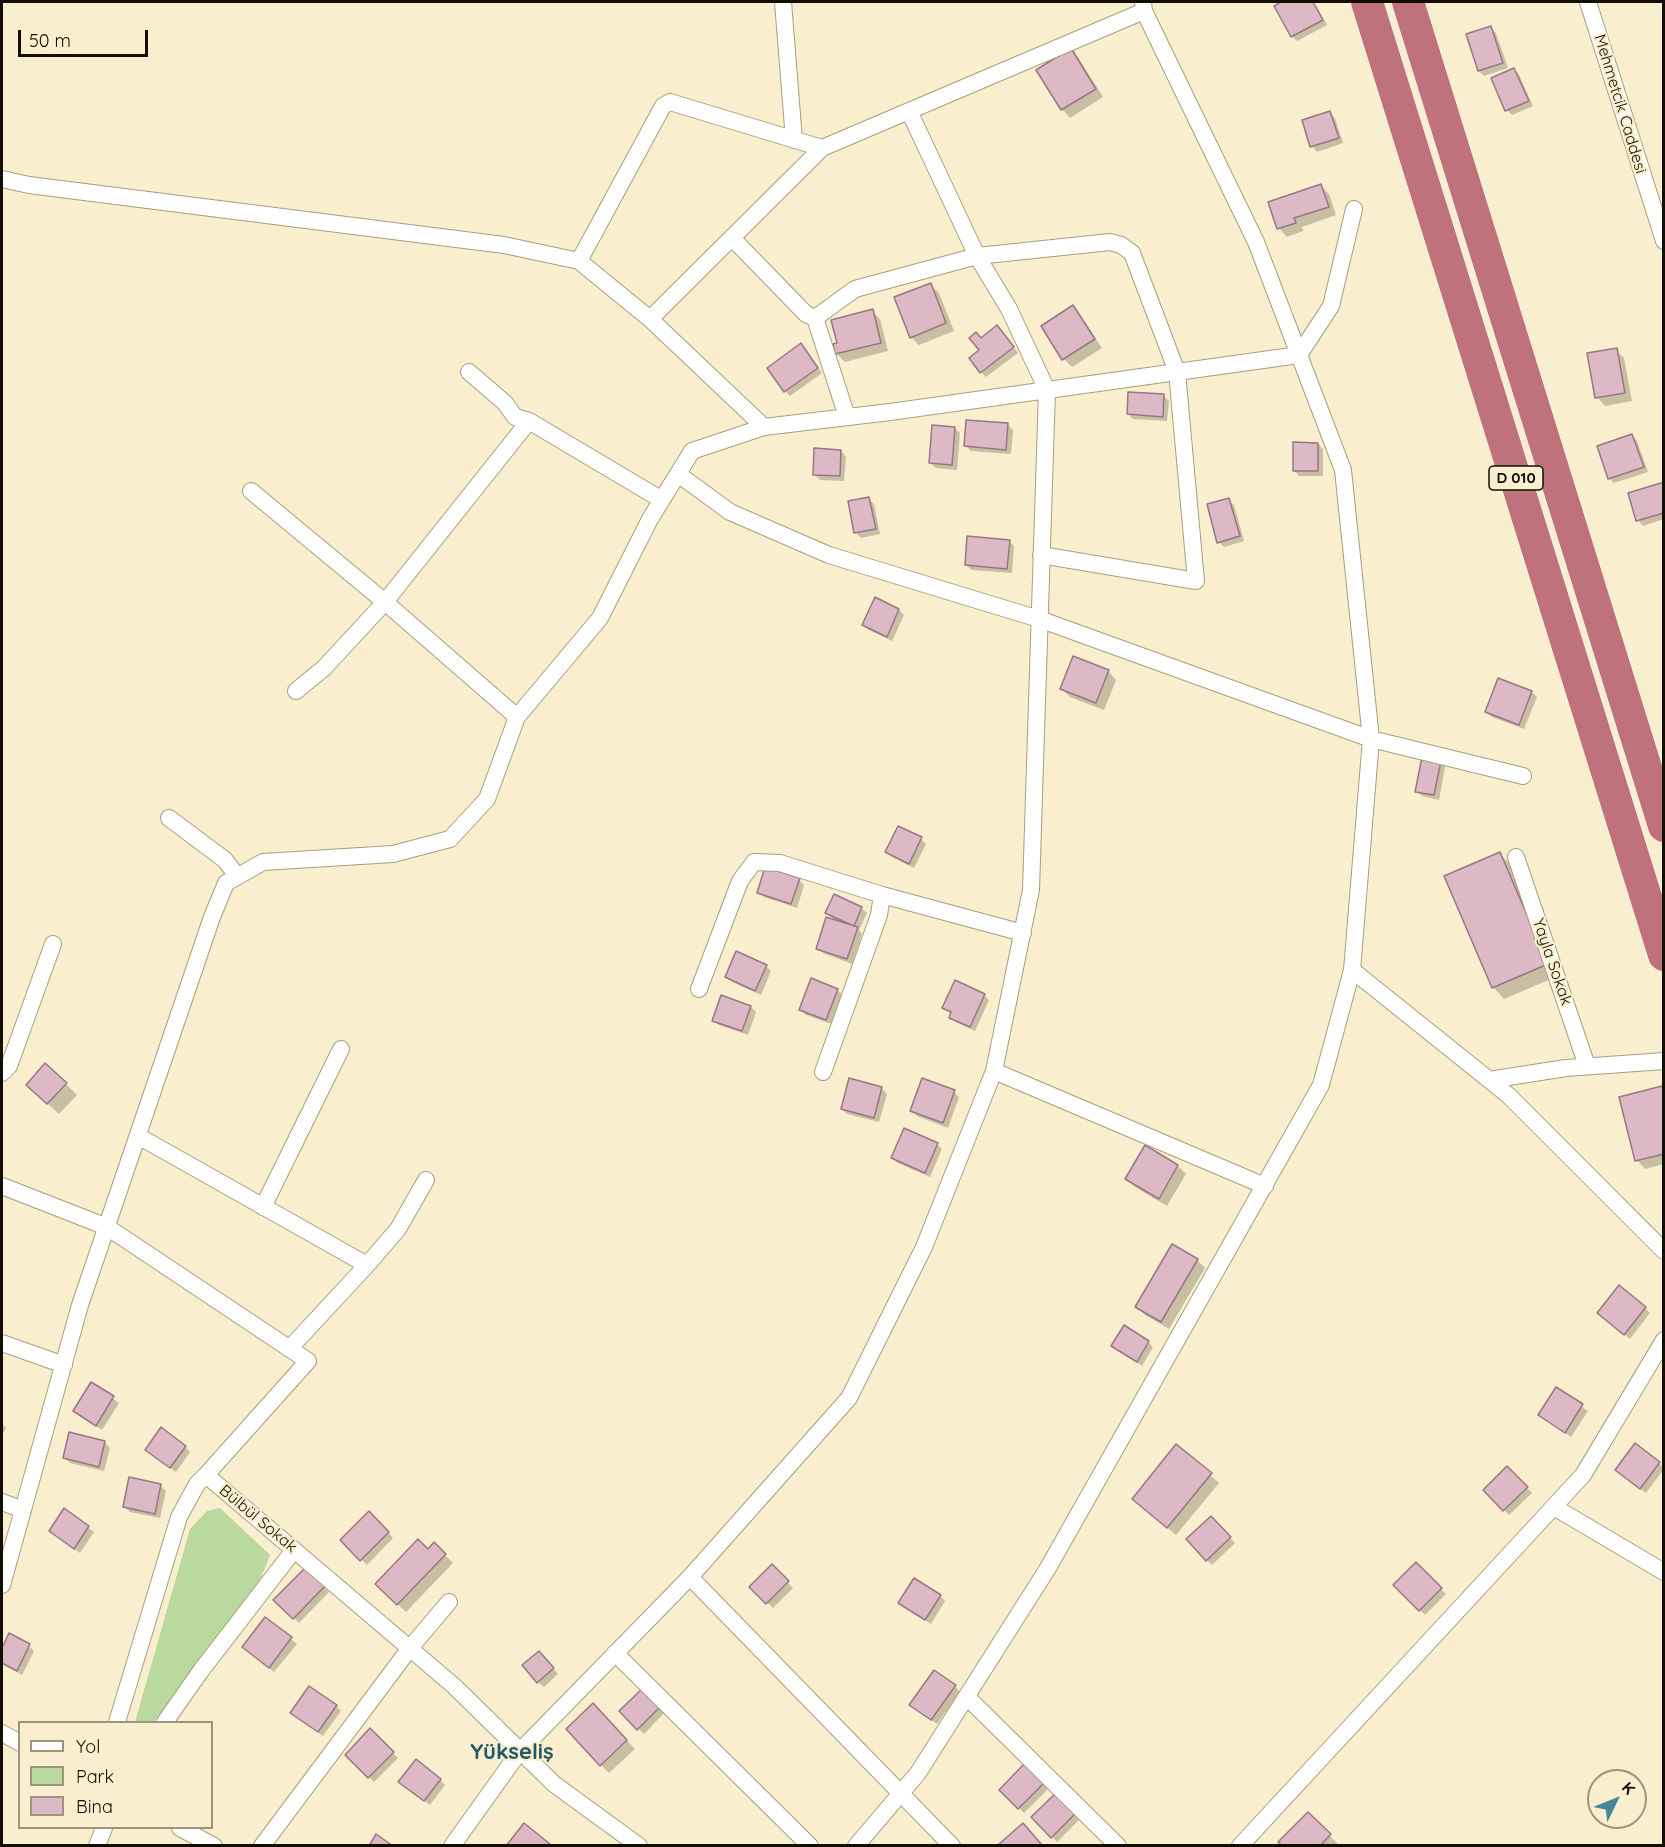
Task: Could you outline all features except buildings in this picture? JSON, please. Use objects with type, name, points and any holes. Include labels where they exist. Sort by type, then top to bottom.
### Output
[{"type":"highway","name":"D 010","points":[[1367,2],[1664,955]]},
{"type":"highway","name":"D 010","points":[[1408,2],[1664,826]]},
{"type":"street","points":[[783,2],[794,140]]},
{"type":"street","name":"Mehmetcik Caddesi","points":[[1588,2],[1664,241]]},
{"type":"street","points":[[650,319],[822,148],[1144,6],[1256,242],[1343,470],[1371,739],[1352,970],[1322,1085],[1048,1568],[918,1773],[856,1845]]},
{"type":"street","points":[[579,261],[663,106],[670,102],[822,148]]},
{"type":"street","points":[[452,1845],[520,1751],[690,1577],[849,1398],[924,1247],[994,1071],[1031,890],[1047,390],[1009,309],[977,256],[909,111]]},
{"type":"street","points":[[2,179],[29,185],[504,245],[579,261],[650,319],[764,427]]},
{"type":"street","points":[[2,1585],[80,1305],[212,917],[226,883],[263,862],[393,854],[450,839],[487,799],[517,717],[600,618],[662,500],[692,451],[764,427],[1299,355],[1331,306],[1354,209]]},
{"type":"street","points":[[732,238],[806,314],[815,318],[847,417]]},
{"type":"street","points":[[815,318],[855,289],[977,256],[1110,242],[1121,244],[1132,253],[1177,372],[1196,581],[1041,555]]},
{"type":"street","points":[[470,372],[505,403],[515,417],[529,421],[662,500]]},
{"type":"street","points":[[296,691],[324,668],[385,602],[529,421]]},
{"type":"street","points":[[678,474],[730,512],[829,555],[1039,619],[1371,739],[1523,776]]},
{"type":"street","points":[[251,491],[385,602],[517,717]]},
{"type":"street","points":[[169,818],[225,860],[237,876]]},
{"type":"street","name":"Yayla Sokak","points":[[1516,857],[1587,1066]]},
{"type":"street","points":[[699,989],[740,881],[754,862],[780,863],[882,895],[1023,933]]},
{"type":"street","points":[[823,1072],[879,915],[882,895]]},
{"type":"street","points":[[2,1073],[9,1066],[53,944]]},
{"type":"street","points":[[1352,970],[1508,1095],[1664,1251]]},
{"type":"street","points":[[263,1207],[341,1049]]},
{"type":"street","points":[[1489,1080],[1587,1066],[1664,1061]]},
{"type":"street","points":[[994,1071],[1264,1186]]},
{"type":"street","points":[[138,1136],[367,1265]]},
{"type":"street","points":[[289,1349],[398,1229],[426,1180]]},
{"type":"street","name":"Bülbül Sokak","points":[[2,1186],[107,1227],[308,1361],[206,1475],[454,1686],[554,1784],[639,1845]]},
{"type":"street","points":[[1240,1845],[1583,1475],[1664,1340]]},
{"type":"street","points":[[2,1343],[64,1365]]},
{"type":"street","points":[[117,1721],[179,1517],[197,1484],[206,1475]]},
{"type":"street","points":[[2,1502],[22,1510]]},
{"type":"street","points":[[1554,1507],[1664,1572]]},
{"type":"street","points":[[166,1721],[200,1672],[294,1550]]},
{"type":"street","points":[[690,1577],[952,1845]]},
{"type":"street","points":[[262,1845],[410,1648],[449,1602]]},
{"type":"street","points":[[615,1653],[810,1845]]},
{"type":"street","points":[[967,1697],[1118,1845]]},
{"type":"street","points":[[2,1733],[18,1742]]},
{"type":"street","points":[[97,1845],[103,1829]]},
{"type":"street","points":[[184,1829],[214,1845]]},
{"type":"green space","points":[[220,1508],[270,1555],[261,1578],[155,1721],[135,1721],[190,1529],[207,1511]]},
{"type":"district","name":"Yükseliş","points":[[512,1752]]}]
